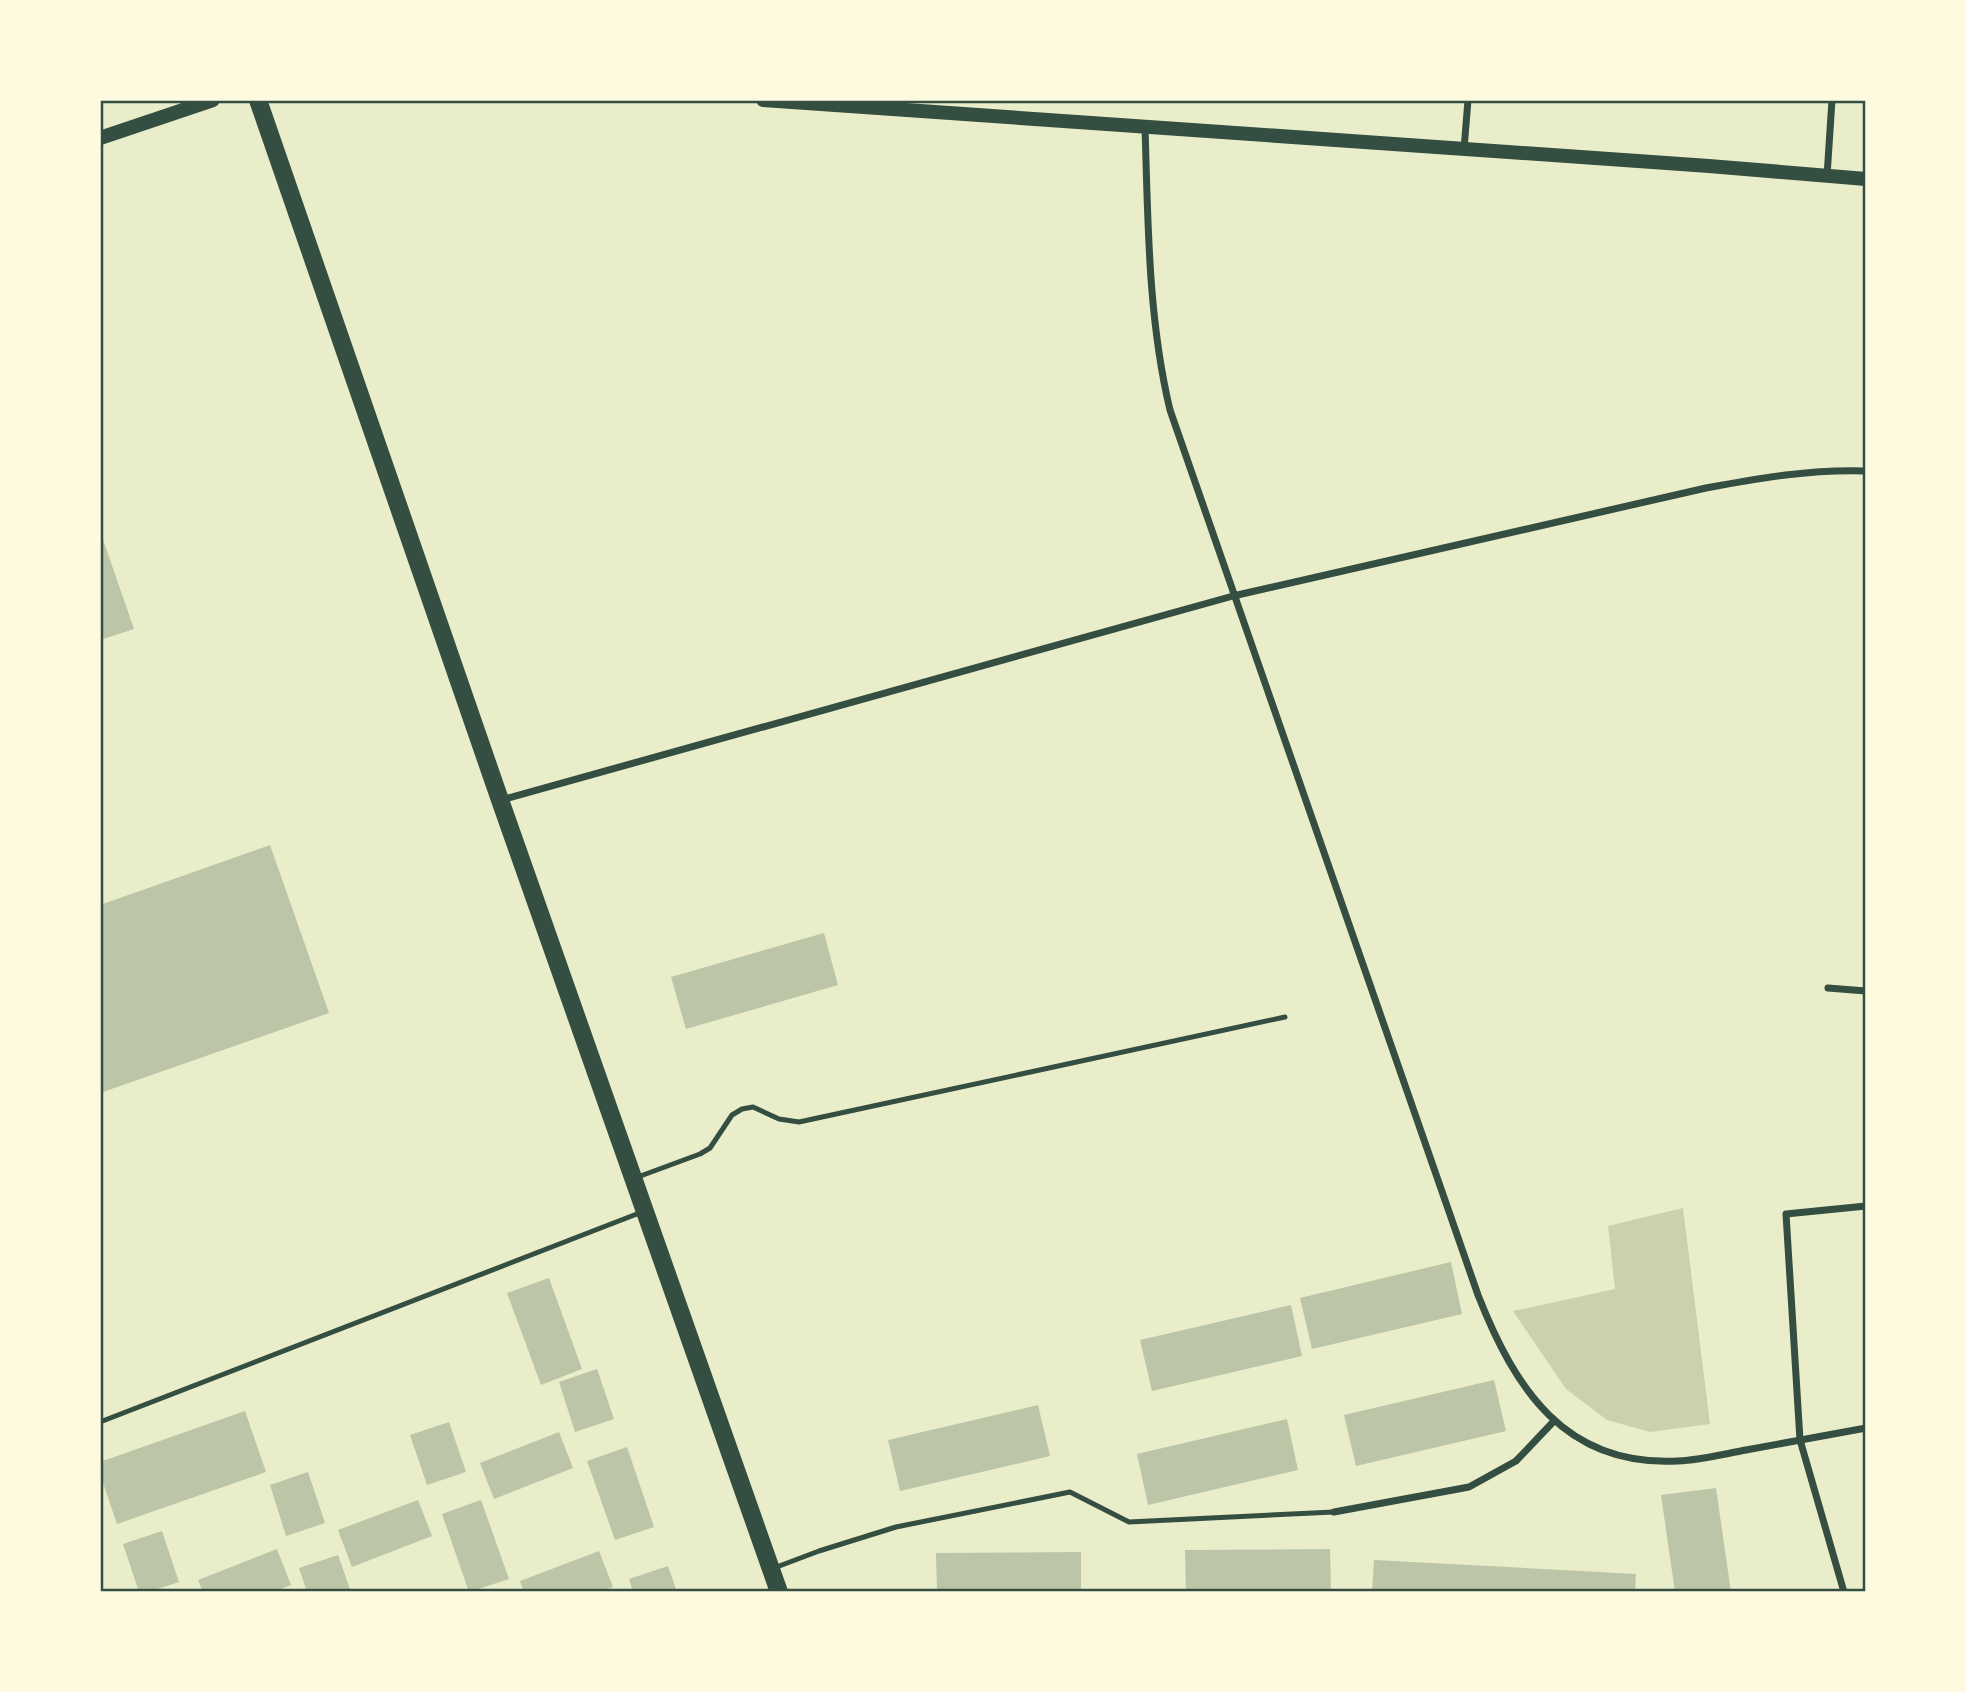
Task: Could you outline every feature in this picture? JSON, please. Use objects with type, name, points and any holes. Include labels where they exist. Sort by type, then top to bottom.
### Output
[{"type":"main road","points":[[100,138],[213,100]]},
{"type":"main road","points":[[258,100],[500,800],[779,1592]]},
{"type":"main road","points":[[763,100],[1866,179]]},
{"type":"street","points":[[1464,150],[1468,100]]},
{"type":"street","points":[[1827,176],[1832,100]]},
{"type":"street","points":[[1145,127],[1153,309],[1161,374],[1170,410],[1491,1329],[1508,1360],[1540,1407],[1570,1434],[1597,1448],[1630,1458],[1655,1461],[1698,1459],[1866,1428]]},
{"type":"street","points":[[500,800],[1233,596],[1706,488],[1758,478],[1866,471]]},
{"type":"street","points":[[1828,988],[1866,991]]},
{"type":"street","points":[[1844,1592],[1800,1440],[1786,1214],[1866,1206]]},
{"type":"street","points":[[1334,1512],[1469,1487],[1516,1461],[1554,1421]]},
{"type":"lane","points":[[633,1178],[710,1148],[732,1115],[742,1109],[753,1107],[788,1122],[799,1122],[1285,1017]]},
{"type":"lane","points":[[100,1422],[645,1211]]},
{"type":"lane","points":[[771,1569],[896,1527],[1070,1492],[1129,1522],[1334,1512]]},
{"type":"green space","points":[[1683,1208],[1710,1424],[1650,1432],[1607,1420],[1566,1389],[1513,1311],[1615,1289],[1608,1226]]},
{"type":"building","points":[[100,531],[134,629],[100,640]]},
{"type":"building","points":[[270,845],[329,1013],[100,1093],[100,905]]},
{"type":"building","points":[[824,933],[838,985],[686,1029],[671,977]]},
{"type":"building","points":[[1451,1262],[1462,1314],[1312,1349],[1300,1298]]},
{"type":"building","points":[[549,1278],[582,1369],[541,1385],[507,1293]]},
{"type":"building","points":[[1291,1305],[1302,1356],[1152,1391],[1140,1340]]},
{"type":"building","points":[[597,1369],[614,1419],[575,1432],[559,1382]]},
{"type":"building","points":[[1494,1380],[1506,1431],[1356,1466],[1344,1415]]},
{"type":"building","points":[[1038,1405],[1050,1456],[900,1491],[888,1440]]},
{"type":"building","points":[[245,1411],[266,1472],[117,1524],[100,1474],[100,1462]]},
{"type":"building","points":[[1287,1419],[1298,1470],[1148,1505],[1137,1454]]},
{"type":"building","points":[[449,1422],[466,1472],[427,1485],[410,1435]]},
{"type":"building","points":[[559,1432],[573,1468],[494,1499],[480,1463]]},
{"type":"building","points":[[627,1447],[654,1527],[615,1540],[587,1461]]},
{"type":"building","points":[[308,1472],[325,1523],[286,1536],[270,1485]]},
{"type":"building","points":[[1716,1488],[1731,1592],[1675,1592],[1661,1495]]},
{"type":"building","points":[[418,1500],[432,1536],[352,1567],[338,1530]]},
{"type":"building","points":[[481,1500],[509,1579],[469,1592],[442,1514]]},
{"type":"building","points":[[162,1531],[179,1582],[148,1592],[139,1592],[123,1544]]},
{"type":"building","points":[[277,1549],[291,1585],[273,1592],[203,1592],[198,1580]]},
{"type":"building","points":[[1330,1549],[1331,1592],[1186,1592],[1185,1550]]},
{"type":"building","points":[[599,1551],[613,1587],[600,1592],[524,1592],[520,1581]]},
{"type":"building","points":[[1081,1552],[1081,1592],[937,1592],[936,1553]]},
{"type":"building","points":[[338,1555],[351,1592],[307,1592],[299,1568]]},
{"type":"building","points":[[1374,1560],[1636,1574],[1635,1592],[1372,1592]]},
{"type":"building","points":[[668,1566],[677,1592],[633,1592],[629,1579]]}]
